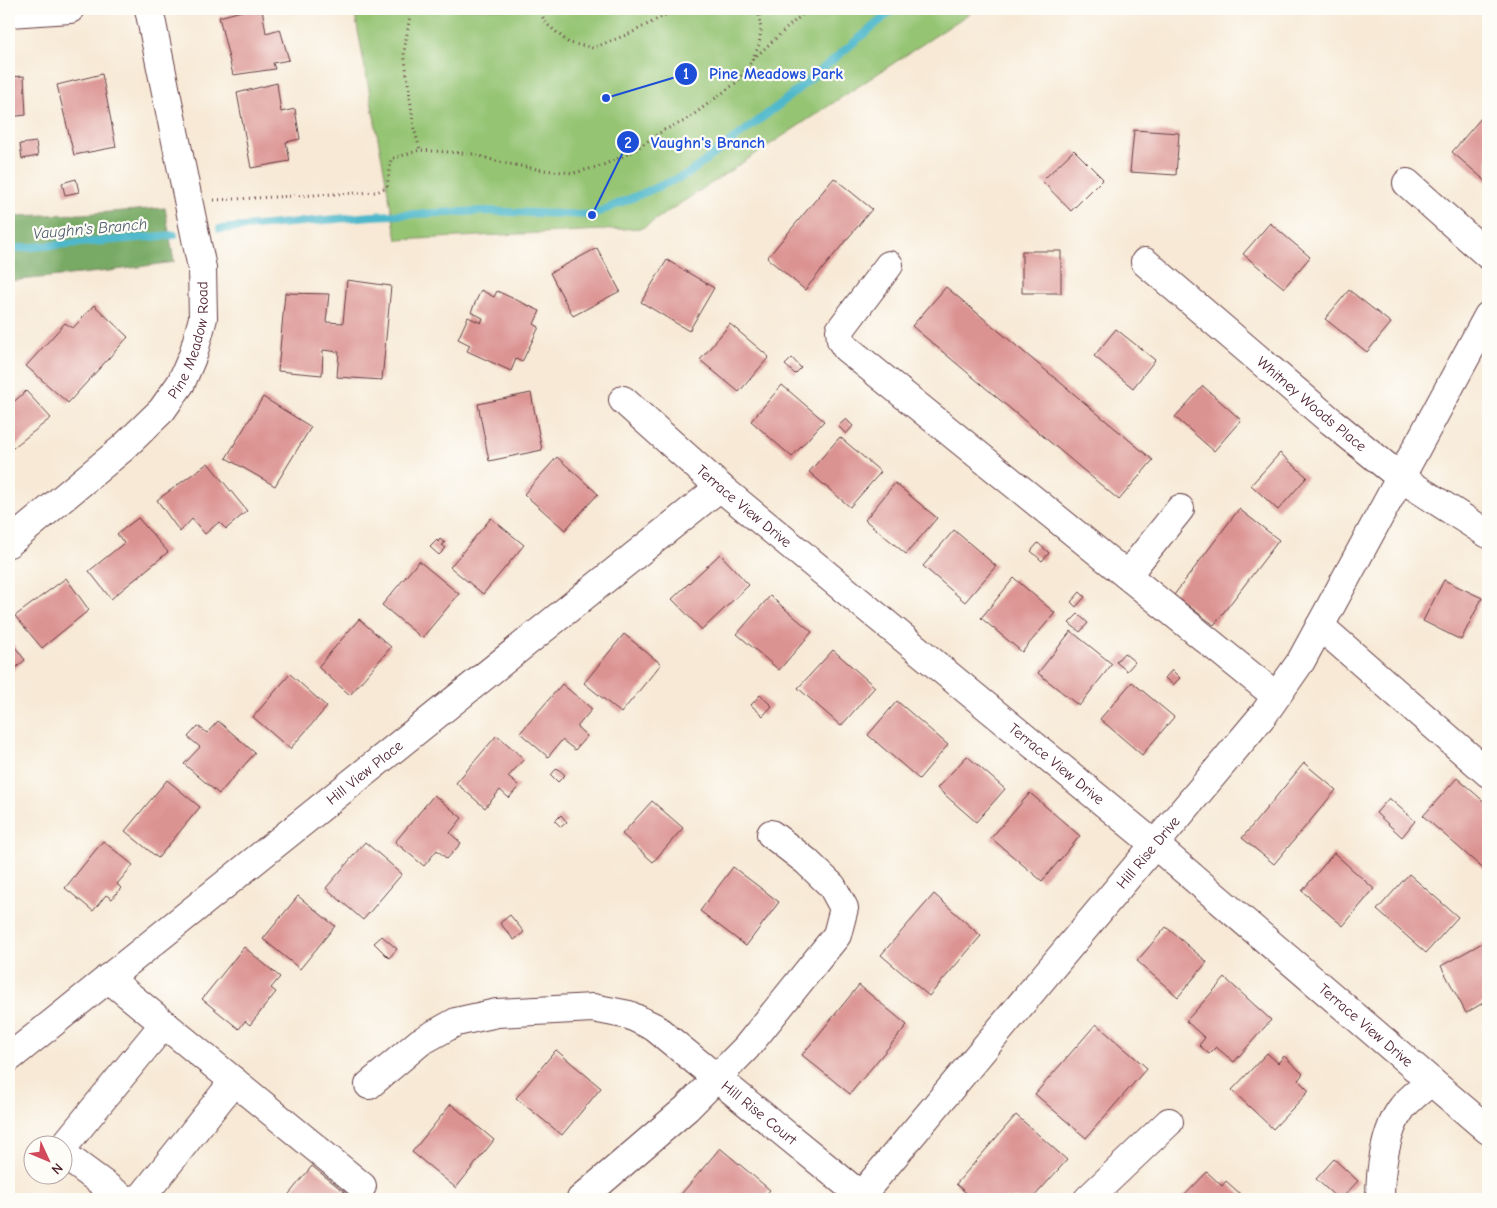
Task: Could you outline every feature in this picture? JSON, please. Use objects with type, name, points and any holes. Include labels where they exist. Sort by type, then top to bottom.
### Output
[{"type":"street","points":[[9,13],[70,9]]},
{"type":"street","name":"Pine Meadow Road","points":[[9,543],[123,448],[162,410],[181,383],[193,355],[203,318],[202,268],[149,9]]},
{"type":"street","points":[[1407,183],[1488,255]]},
{"type":"street","name":"Whitney Woods Place","points":[[1145,262],[1332,422],[1401,478],[1488,534]]},
{"type":"street","points":[[889,265],[840,330],[841,340],[846,348],[1276,696]]},
{"type":"street","name":"Hill Rise Drive","points":[[861,1198],[1264,714],[1301,661],[1488,316]]},
{"type":"street","name":"Terrace View Drive","points":[[623,400],[720,487],[1154,844],[1488,1130]]},
{"type":"street","name":"Hill View Place","points":[[9,1058],[720,487]]},
{"type":"street","points":[[1128,575],[1180,509]]},
{"type":"street","points":[[1320,626],[1488,773]]},
{"type":"street","points":[[581,1199],[687,1108],[717,1078],[746,1048],[837,935],[844,908],[832,886],[806,861],[771,834]]},
{"type":"street","points":[[108,978],[362,1186]]},
{"type":"street","name":"Hill Rise Court","points":[[369,1085],[420,1042],[456,1022],[497,1013],[592,1008],[629,1015],[654,1027],[861,1198]]},
{"type":"street","points":[[124,1199],[63,1154],[68,1141],[164,1024]]},
{"type":"street","points":[[135,1199],[140,1198],[234,1081]]},
{"type":"street","points":[[1380,1199],[1383,1160],[1389,1133],[1402,1108],[1431,1081]]},
{"type":"street","points":[[1088,1199],[1169,1122]]},
{"type":"path","points":[[411,9],[404,52],[414,128],[420,150]]},
{"type":"path","points":[[538,9],[548,25],[568,43],[593,48],[631,33],[677,9]]},
{"type":"path","points":[[188,202],[377,192],[387,187],[391,159],[420,150],[474,154],[500,162],[542,170],[574,173],[600,166],[630,153],[664,130],[685,120],[737,82],[752,60],[759,45],[761,30],[759,15],[753,9]]},
{"type":"path","points":[[752,60],[808,9]]},
{"type":"green space","points":[[354,9],[976,9],[643,228],[397,240]]},
{"type":"green space","points":[[165,208],[174,262],[109,271],[9,281],[9,216],[83,214]]},
{"type":"building","points":[[249,9],[262,9],[266,33],[280,29],[289,60],[273,63],[275,69],[233,75],[219,17]]},
{"type":"building","points":[[102,74],[116,147],[74,155],[57,85]]},
{"type":"building","points":[[24,76],[26,115],[9,117],[9,77]]},
{"type":"building","points":[[277,83],[281,112],[295,109],[300,139],[286,142],[290,161],[251,168],[237,93]]},
{"type":"building","points":[[1488,110],[1488,183],[1452,152]]},
{"type":"building","points":[[1134,130],[1179,133],[1176,175],[1130,172]]},
{"type":"building","points":[[36,142],[38,156],[22,159],[20,144]]},
{"type":"building","points":[[1074,150],[1103,179],[1071,211],[1042,181]]},
{"type":"building","points":[[834,178],[872,209],[805,290],[767,258]]},
{"type":"building","points":[[76,179],[79,192],[65,195],[62,183]]},
{"type":"building","points":[[1270,223],[1310,257],[1284,288],[1243,254]]},
{"type":"building","points":[[597,248],[620,291],[573,316],[550,273]]},
{"type":"building","points":[[1022,251],[1061,251],[1061,293],[1022,293]]},
{"type":"building","points":[[667,260],[714,288],[689,331],[641,302]]},
{"type":"building","points":[[347,280],[391,286],[382,380],[337,377],[339,352],[323,350],[322,375],[278,371],[285,293],[329,294],[326,322],[343,323]]},
{"type":"building","points":[[946,287],[1153,460],[1119,500],[912,326]]},
{"type":"building","points":[[481,290],[494,297],[497,291],[540,311],[534,324],[539,327],[522,362],[516,359],[511,371],[467,351],[470,345],[458,339],[468,317],[481,323],[483,318],[471,312]]},
{"type":"building","points":[[1349,290],[1391,323],[1367,352],[1325,319]]},
{"type":"building","points":[[94,305],[128,337],[68,403],[26,366],[65,323],[73,328]]},
{"type":"building","points":[[730,324],[769,357],[739,392],[700,360]]},
{"type":"building","points":[[1116,329],[1155,360],[1133,388],[1094,356]]},
{"type":"building","points":[[792,358],[801,368],[795,374],[785,365]]},
{"type":"building","points":[[782,385],[824,421],[792,457],[751,421]]},
{"type":"building","points":[[1203,386],[1241,420],[1214,451],[1175,417]]},
{"type":"building","points":[[26,391],[51,418],[9,451],[9,406]]},
{"type":"building","points":[[531,393],[542,450],[489,461],[478,404]]},
{"type":"building","points":[[263,397],[311,427],[275,486],[226,458]]},
{"type":"building","points":[[846,419],[853,426],[846,434],[838,426]]},
{"type":"building","points":[[840,437],[881,472],[850,507],[809,472]]},
{"type":"building","points":[[1280,453],[1307,477],[1278,510],[1251,485]]},
{"type":"building","points":[[557,457],[598,494],[565,530],[524,494]]},
{"type":"building","points":[[208,463],[247,511],[226,529],[219,522],[205,534],[192,519],[180,532],[157,500]]},
{"type":"building","points":[[895,483],[937,518],[906,554],[865,520]]},
{"type":"building","points":[[1239,509],[1279,540],[1214,625],[1174,595]]},
{"type":"building","points":[[138,518],[168,552],[111,599],[89,571],[124,543],[117,534]]},
{"type":"building","points":[[491,518],[524,545],[483,594],[450,567]]},
{"type":"building","points":[[954,530],[996,566],[965,602],[923,566]]},
{"type":"building","points":[[440,539],[445,543],[442,545],[446,548],[439,555],[430,547]]},
{"type":"building","points":[[1038,543],[1049,553],[1042,561],[1031,551]]},
{"type":"building","points":[[720,554],[749,585],[702,630],[672,599]]},
{"type":"building","points":[[419,561],[459,594],[422,638],[382,605]]},
{"type":"building","points":[[66,578],[89,610],[42,648],[15,616]]},
{"type":"building","points":[[1014,578],[1055,613],[1022,652],[981,618]]},
{"type":"building","points":[[1444,580],[1482,598],[1461,640],[1423,621]]},
{"type":"building","points":[[1080,592],[1085,597],[1076,607],[1071,602]]},
{"type":"building","points":[[770,596],[812,632],[779,670],[737,634]]},
{"type":"building","points":[[1078,614],[1088,623],[1080,632],[1069,623]]},
{"type":"building","points":[[359,619],[391,647],[350,695],[318,667]]},
{"type":"building","points":[[1071,631],[1112,664],[1079,706],[1038,673]]},
{"type":"building","points":[[624,634],[661,664],[621,713],[584,683]]},
{"type":"building","points":[[9,639],[25,660],[9,674]]},
{"type":"building","points":[[833,650],[875,687],[841,726],[798,688]]},
{"type":"building","points":[[1124,653],[1135,662],[1127,671],[1116,662]]},
{"type":"building","points":[[1172,670],[1180,678],[1173,685],[1165,678]]},
{"type":"building","points":[[290,674],[327,707],[290,749],[253,717]]},
{"type":"building","points":[[1132,682],[1174,717],[1142,755],[1100,719]]},
{"type":"building","points":[[562,684],[592,709],[577,727],[587,736],[575,750],[562,740],[548,757],[520,733]]},
{"type":"building","points":[[760,695],[772,706],[763,716],[751,705]]},
{"type":"building","points":[[897,701],[948,745],[919,779],[868,735]]},
{"type":"building","points":[[218,721],[255,753],[219,794],[184,764],[200,747],[188,737],[198,726],[207,733]]},
{"type":"building","points":[[497,735],[524,759],[508,777],[519,786],[509,798],[500,790],[485,808],[456,783]]},
{"type":"building","points":[[967,756],[1005,789],[976,822],[937,788]]},
{"type":"building","points":[[1304,763],[1336,790],[1274,864],[1242,838]]},
{"type":"building","points":[[557,768],[565,775],[558,782],[551,775]]},
{"type":"building","points":[[1457,778],[1488,805],[1488,873],[1423,816]]},
{"type":"building","points":[[167,780],[200,807],[158,858],[125,831]]},
{"type":"building","points":[[1030,793],[1080,836],[1042,881],[991,838]]},
{"type":"building","points":[[434,795],[462,818],[450,833],[461,843],[447,859],[437,850],[424,866],[395,842]]},
{"type":"building","points":[[1389,798],[1415,821],[1402,837],[1376,813]]},
{"type":"building","points":[[652,801],[683,828],[653,862],[622,834]]},
{"type":"building","points":[[561,815],[567,822],[561,827],[555,821]]},
{"type":"building","points":[[103,841],[133,865],[117,884],[121,888],[112,899],[106,895],[93,911],[65,888]]},
{"type":"building","points":[[365,842],[402,874],[363,920],[326,888]]},
{"type":"building","points":[[1334,853],[1374,889],[1343,926],[1302,891]]},
{"type":"building","points":[[733,867],[779,902],[746,946],[700,911]]},
{"type":"building","points":[[1409,874],[1458,917],[1426,953],[1377,910]]},
{"type":"building","points":[[934,894],[981,936],[929,996],[881,955]]},
{"type":"building","points":[[298,896],[335,926],[300,969],[263,939]]},
{"type":"building","points":[[510,915],[524,932],[514,940],[500,923]]},
{"type":"building","points":[[1166,927],[1207,962],[1178,997],[1137,961]]},
{"type":"building","points":[[382,936],[397,949],[389,958],[374,943]]},
{"type":"building","points":[[1484,942],[1488,950],[1488,1000],[1466,1013],[1441,966]]},
{"type":"building","points":[[244,947],[280,977],[271,988],[276,992],[250,1025],[245,1021],[239,1029],[202,999]]},
{"type":"building","points":[[1225,978],[1271,1020],[1234,1062],[1216,1047],[1209,1054],[1199,1045],[1205,1038],[1186,1021]]},
{"type":"building","points":[[859,985],[907,1025],[850,1094],[802,1055]]},
{"type":"building","points":[[1096,1024],[1147,1068],[1086,1138],[1035,1094]]},
{"type":"building","points":[[556,1050],[601,1088],[562,1135],[516,1098]]},
{"type":"building","points":[[1267,1053],[1278,1063],[1284,1056],[1303,1074],[1298,1080],[1309,1091],[1273,1129],[1232,1090]]},
{"type":"building","points":[[451,1104],[494,1140],[456,1188],[412,1152]]},
{"type":"building","points":[[1016,1115],[1067,1160],[1032,1199],[973,1199],[956,1184]]},
{"type":"building","points":[[720,1148],[770,1190],[762,1199],[677,1199]]},
{"type":"building","points":[[1334,1159],[1358,1181],[1341,1199],[1338,1199],[1316,1179]]},
{"type":"building","points":[[312,1166],[353,1199],[285,1199]]},
{"type":"building","points":[[1207,1172],[1222,1186],[1226,1181],[1246,1199],[1181,1199]]},
{"type":"waterway","name":"Vaughn's Branch","points":[[220,229],[372,216],[483,211],[592,215],[688,174],[779,105],[894,9]]},
{"type":"waterway","name":"Vaughn's Branch","points":[[9,249],[174,235]]},
{"type":"place","name":"Pine Meadows Park","points":[[606,98]]},
{"type":"place","name":"Vaughn's Branch","points":[[592,215]]}]
